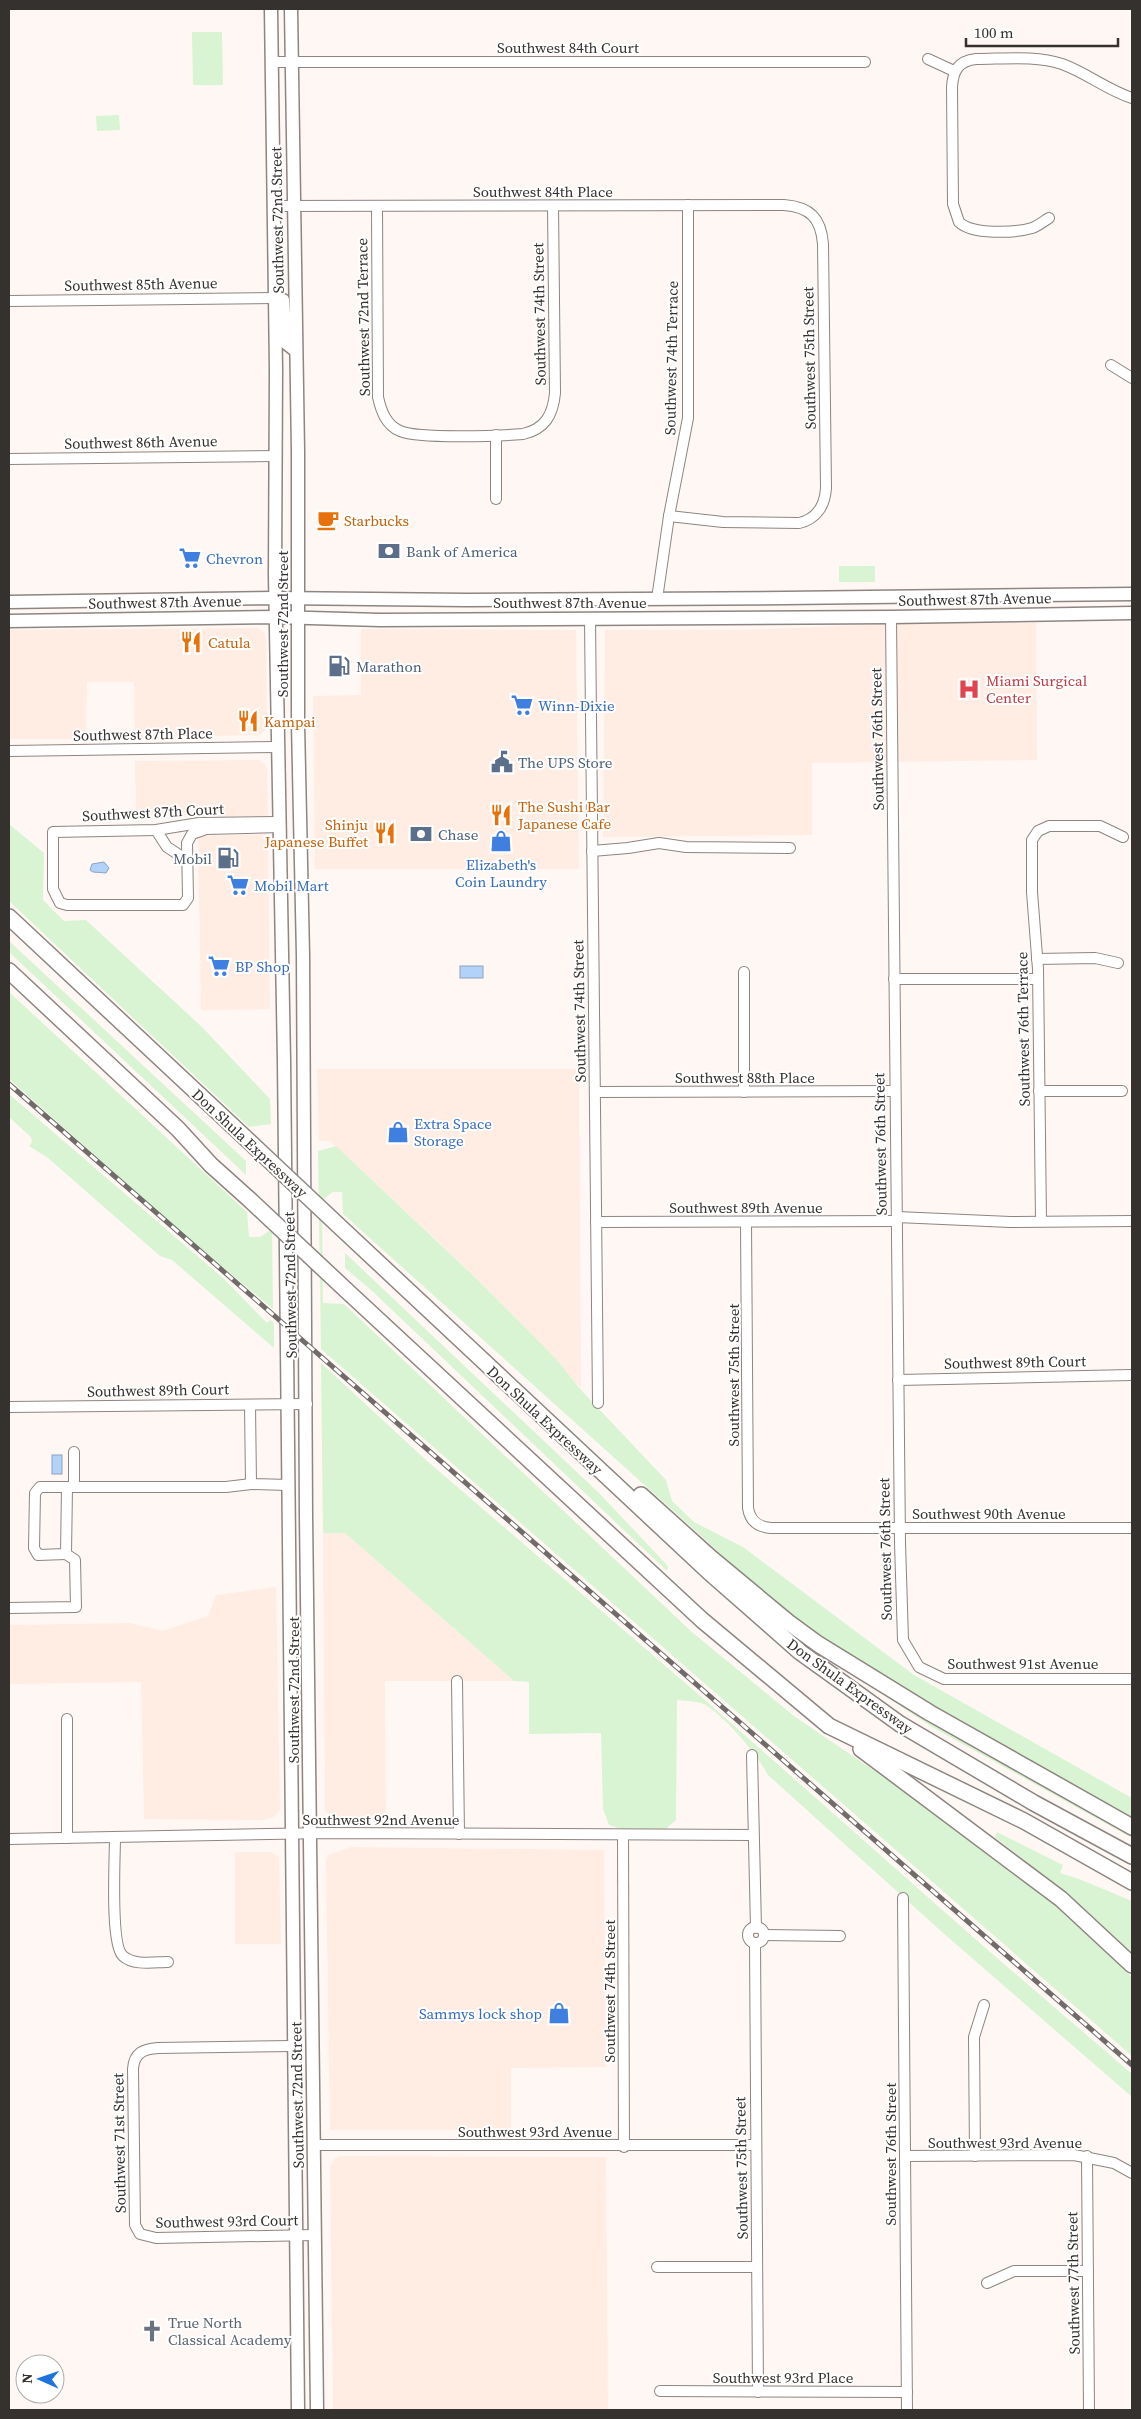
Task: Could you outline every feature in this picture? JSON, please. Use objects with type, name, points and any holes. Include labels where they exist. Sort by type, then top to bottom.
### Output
[{"type":"highway","name":"Don Shula Expressway","points":[[9,917],[709,1572],[808,1657],[900,1724],[1034,1803],[1132,1856]]},
{"type":"highway","points":[[9,971],[171,1123],[211,1165],[702,1620],[829,1726],[1061,1899],[1132,1966]]},
{"type":"highway","points":[[598,1468],[620,1478],[711,1558],[788,1622],[818,1644],[930,1713],[1132,1827]]},
{"type":"highway","points":[[829,1726],[1024,1821],[1132,1882]]},
{"type":"main road","name":"Southwest 72nd Street","points":[[271,9],[274,206],[275,598],[284,1061],[298,2410]]},
{"type":"main road","name":"Southwest 72nd Street","points":[[290,9],[299,598],[299,786],[302,898],[307,1404],[306,1516],[317,2410]]},
{"type":"main road","points":[[274,298],[283,300],[286,343],[296,350]]},
{"type":"main road","points":[[1037,614],[1038,594]]},
{"type":"main road","name":"Southwest 87th Avenue","points":[[9,602],[275,598],[467,600],[890,598],[1038,594],[1132,594]]},
{"type":"main road","points":[[764,618],[767,611],[785,598]]},
{"type":"main road","points":[[890,598],[891,617]]},
{"type":"main road","points":[[657,599],[664,618]]},
{"type":"main road","points":[[467,600],[468,619]]},
{"type":"main road","name":"Southwest 87th Avenue","points":[[9,621],[276,617],[468,619],[764,618],[1132,613]]},
{"type":"main road","points":[[279,786],[299,786]]},
{"type":"main road","points":[[281,898],[302,898]]},
{"type":"main road","points":[[284,1061],[304,1062]]},
{"type":"main road","points":[[288,1515],[306,1516]]},
{"type":"main road","points":[[289,1594],[308,1594]]},
{"type":"main road","points":[[295,2144],[314,2145]]},
{"type":"main road","points":[[298,2362],[316,2362]]},
{"type":"main road","points":[[298,2387],[317,2388]]},
{"type":"street","points":[[928,59],[954,71]]},
{"type":"street","points":[[1049,218],[1034,227],[1010,230],[973,229],[959,222],[954,213],[953,199],[952,87],[954,71],[963,62],[976,59],[1049,61],[1069,67],[1110,89],[1132,98]]},
{"type":"street","name":"Southwest 84th Court","points":[[272,62],[865,62]]},
{"type":"street","name":"Southwest 74th Terrace","points":[[657,599],[669,516],[684,446],[689,411],[688,205]]},
{"type":"street","name":"Southwest 84th Place","points":[[274,206],[784,205],[798,206],[810,212]]},
{"type":"street","name":"Southwest 72nd Terrace","points":[[377,206],[378,391],[381,409],[390,424],[400,432],[412,435],[496,435]]},
{"type":"street","name":"Southwest 74th Street","points":[[496,435],[529,433],[540,428],[548,420],[555,393],[553,206]]},
{"type":"street","name":"Southwest 75th Street","points":[[669,516],[723,522],[799,523],[809,519],[822,507],[826,488],[823,244],[820,225],[810,212]]},
{"type":"street","name":"Southwest 85th Avenue","points":[[9,301],[274,298]]},
{"type":"street","points":[[1111,365],[1132,378]]},
{"type":"street","points":[[496,435],[496,499]]},
{"type":"street","name":"Southwest 86th Avenue","points":[[9,459],[274,456]]},
{"type":"street","name":"Southwest 76th Street","points":[[891,617],[901,1628],[904,1643],[918,1666]]},
{"type":"street","name":"Southwest 74th Street","points":[[590,619],[598,1403]]},
{"type":"street","name":"Southwest 87th Place","points":[[9,751],[278,748]]},
{"type":"street","name":"Southwest 87th Court","points":[[199,823],[280,824],[206,829],[194,832],[189,838],[187,860],[188,898],[183,905],[67,906],[57,900],[53,889],[53,832],[156,830],[199,823]]},
{"type":"street","name":"Southwest 76th Terrace","points":[[1041,1222],[1038,979],[1031,849],[1034,836],[1038,831],[1049,826],[1100,826],[1123,837]]},
{"type":"street","points":[[156,830],[167,847],[187,860]]},
{"type":"street","points":[[592,851],[660,843],[686,847],[790,848]]},
{"type":"street","points":[[1037,959],[1095,958],[1118,963]]},
{"type":"street","points":[[744,972],[744,1092]]},
{"type":"street","points":[[894,979],[1038,979]]},
{"type":"street","name":"Southwest 88th Place","points":[[595,1092],[895,1091]]},
{"type":"street","points":[[1040,1091],[1122,1091]]},
{"type":"street","name":"Southwest 89th Avenue","points":[[596,1222],[896,1219],[1041,1222],[1132,1221]]},
{"type":"street","name":"Southwest 75th Street","points":[[746,1222],[748,1508],[751,1518],[757,1525]]},
{"type":"street","name":"Southwest 89th Court","points":[[898,1380],[1132,1375]]},
{"type":"street","points":[[250,1404],[251,1484]]},
{"type":"street","name":"Southwest 89th Court","points":[[9,1407],[307,1404]]},
{"type":"street","points":[[66,1554],[74,1452]]},
{"type":"street","points":[[9,1608],[76,1607],[75,1560],[66,1554],[38,1555],[34,1548],[34,1493],[40,1487],[288,1485]]},
{"type":"street","name":"Southwest 90th Avenue","points":[[757,1525],[771,1528],[1132,1528]]},
{"type":"street","name":"Southwest 91st Avenue","points":[[918,1666],[938,1677],[958,1680],[1132,1679]]},
{"type":"street","points":[[457,1681],[459,1834]]},
{"type":"street","points":[[67,1719],[67,1838]]},
{"type":"street","points":[[752,1755],[756,1928]]},
{"type":"street","name":"Southwest 92nd Avenue","points":[[9,1839],[292,1834],[753,1835]]},
{"type":"street","name":"Southwest 74th Street","points":[[623,1835],[624,2147]]},
{"type":"street","points":[[115,1838],[115,1932],[118,1949],[123,1956],[132,1961],[168,1962]]},
{"type":"street","name":"Southwest 76th Street","points":[[903,1898],[907,2410]]},
{"type":"street","points":[[756,1928],[760,1929],[764,1936],[762,1940],[755,1943],[750,1941],[748,1936],[751,1929],[756,1928]]},
{"type":"street","points":[[764,1936],[840,1936]]},
{"type":"street","name":"Southwest 75th Street","points":[[755,1943],[758,2392]]},
{"type":"street","points":[[974,2156],[974,2037],[984,2005]]},
{"type":"street","name":"Southwest 71st Street","points":[[140,2234],[134,2225],[133,2069],[134,2060],[139,2053],[148,2048],[294,2046]]},
{"type":"street","name":"Southwest 93rd Avenue","points":[[314,2145],[624,2147],[756,2145]]},
{"type":"street","name":"Southwest 93rd Avenue","points":[[905,2156],[1087,2156],[1119,2165],[1132,2173]]},
{"type":"street","name":"Southwest 77th Street","points":[[1087,2156],[1089,2410]]},
{"type":"street","name":"Southwest 93rd Court","points":[[140,2234],[161,2238],[315,2235]]},
{"type":"street","points":[[657,2267],[757,2267]]},
{"type":"street","points":[[987,2283],[1014,2271],[1088,2271]]},
{"type":"street","name":"Southwest 93rd Place","points":[[660,2391],[907,2392]]},
{"type":"shaded area","points":[[1036,623],[1037,760],[812,763],[812,835],[603,837],[605,630],[742,630],[891,624]]},
{"type":"shaded area","points":[[258,628],[264,632],[266,640],[267,722],[266,729],[260,735],[135,738],[134,682],[87,682],[86,739],[9,739],[9,630]]},
{"type":"shaded area","points":[[361,629],[576,630],[579,869],[315,869],[313,696],[361,695]]},
{"type":"shaded area","points":[[259,760],[265,764],[267,770],[268,816],[136,817],[135,761]]},
{"type":"shaded area","points":[[268,834],[270,1009],[201,1010],[198,836]]},
{"type":"shaded area","points":[[317,1069],[579,1069],[581,1388],[482,1284],[433,1237],[330,1141],[319,1141]]},
{"type":"shaded area","points":[[323,1533],[345,1533],[514,1681],[385,1681],[386,1819],[335,1819],[325,1811]]},
{"type":"shaded area","points":[[276,1587],[280,1810],[274,1817],[263,1820],[144,1819],[141,1682],[9,1684],[9,1625],[130,1623],[162,1631],[208,1616],[216,1595]]},
{"type":"shaded area","points":[[351,1847],[604,1850],[606,2067],[511,2068],[511,2130],[330,2130],[326,1862],[328,1855]]},
{"type":"shaded area","points":[[235,1852],[270,1852],[279,1857],[281,1944],[235,1944]]},
{"type":"shaded area","points":[[340,2156],[606,2157],[608,2410],[333,2410],[330,2167],[334,2159]]},
{"type":"green space","points":[[192,32],[222,32],[223,85],[193,85]]},
{"type":"green space","points":[[119,115],[120,130],[97,131],[96,116]]},
{"type":"green space","points":[[839,566],[875,566],[875,582],[839,582]]},
{"type":"green space","points":[[9,824],[44,853],[43,900],[64,921],[86,920],[202,1027],[270,1099],[271,1124],[249,1127],[9,901]]},
{"type":"green space","points":[[9,941],[246,1161],[246,1175],[9,952]]},
{"type":"green space","points":[[9,992],[247,1212],[249,1237],[260,1237],[272,1229],[273,1309],[187,1237],[9,1079]]},
{"type":"green space","points":[[9,1094],[224,1279],[267,1323],[270,1320],[274,1323],[274,1348],[172,1260],[160,1256],[48,1158],[29,1146],[32,1142],[31,1137],[9,1117]]},
{"type":"green space","points":[[336,1146],[482,1284],[556,1359],[581,1390],[666,1480],[672,1501],[694,1522],[743,1547],[914,1675],[1132,1798],[1132,1820],[932,1709],[854,1662],[802,1627],[760,1592],[708,1542],[343,1214],[342,1192],[333,1192],[322,1200],[323,1303],[344,1304],[693,1633],[794,1716],[932,1810],[1033,1885],[1132,1977],[1132,2056],[321,1349],[318,1151]]},
{"type":"green space","points":[[345,1253],[599,1493],[668,1566],[667,1571],[371,1290],[345,1268]]},
{"type":"green space","points":[[321,1363],[426,1460],[705,1700],[982,1945],[1132,2074],[1132,2097],[942,1932],[768,1775],[757,1757],[741,1738],[723,1719],[704,1704],[677,1700],[676,1820],[666,1829],[621,1829],[609,1825],[603,1809],[601,1733],[529,1734],[529,1682],[514,1681],[345,1533],[323,1533]]},
{"type":"green space","points":[[873,1688],[1132,1834],[1132,1838],[932,1727]]},
{"type":"green space","points":[[997,1832],[1063,1865],[1060,1873],[1132,1901],[1132,1957],[1052,1882],[995,1837]]},
{"type":"water","points":[[104,862],[109,868],[106,873],[90,870],[92,864]]},
{"type":"water","points":[[460,966],[483,966],[483,978],[460,978]]},
{"type":"water","points":[[52,1455],[62,1455],[62,1474],[52,1474]]},
{"type":"railway","points":[[9,1084],[1132,2065]]},
{"type":"place","name":"Starbucks","points":[[328,520]]},
{"type":"place","name":"Bank of America","points":[[389,551]]},
{"type":"place","name":"Chevron","points":[[190,558]]},
{"type":"place","name":"Catula","points":[[191,642]]},
{"type":"place","name":"Marathon","points":[[339,666]]},
{"type":"place","name":"Miami Surgical Center","points":[[969,689]]},
{"type":"place","name":"Winn-Dixie","points":[[522,705]]},
{"type":"place","name":"Kampai","points":[[248,721]]},
{"type":"place","name":"The UPS Store","points":[[502,762]]},
{"type":"place","name":"The Sushi Bar Japanese Cafe","points":[[501,815]]},
{"type":"place","name":"Shinju Japanese Buffet","points":[[385,833]]},
{"type":"place","name":"Chase","points":[[421,834]]},
{"type":"place","name":"Elizabeth's Coin Laundry","points":[[501,841]]},
{"type":"place","name":"Mobil","points":[[228,858]]},
{"type":"place","name":"Mobil Mart","points":[[238,885]]},
{"type":"place","name":"BP Shop","points":[[219,966]]},
{"type":"place","name":"Extra Space Storage","points":[[398,1132]]},
{"type":"place","name":"Sammys lock shop","points":[[559,2013]]},
{"type":"place","name":"True North Classical Academy","points":[[152,2331]]}]
